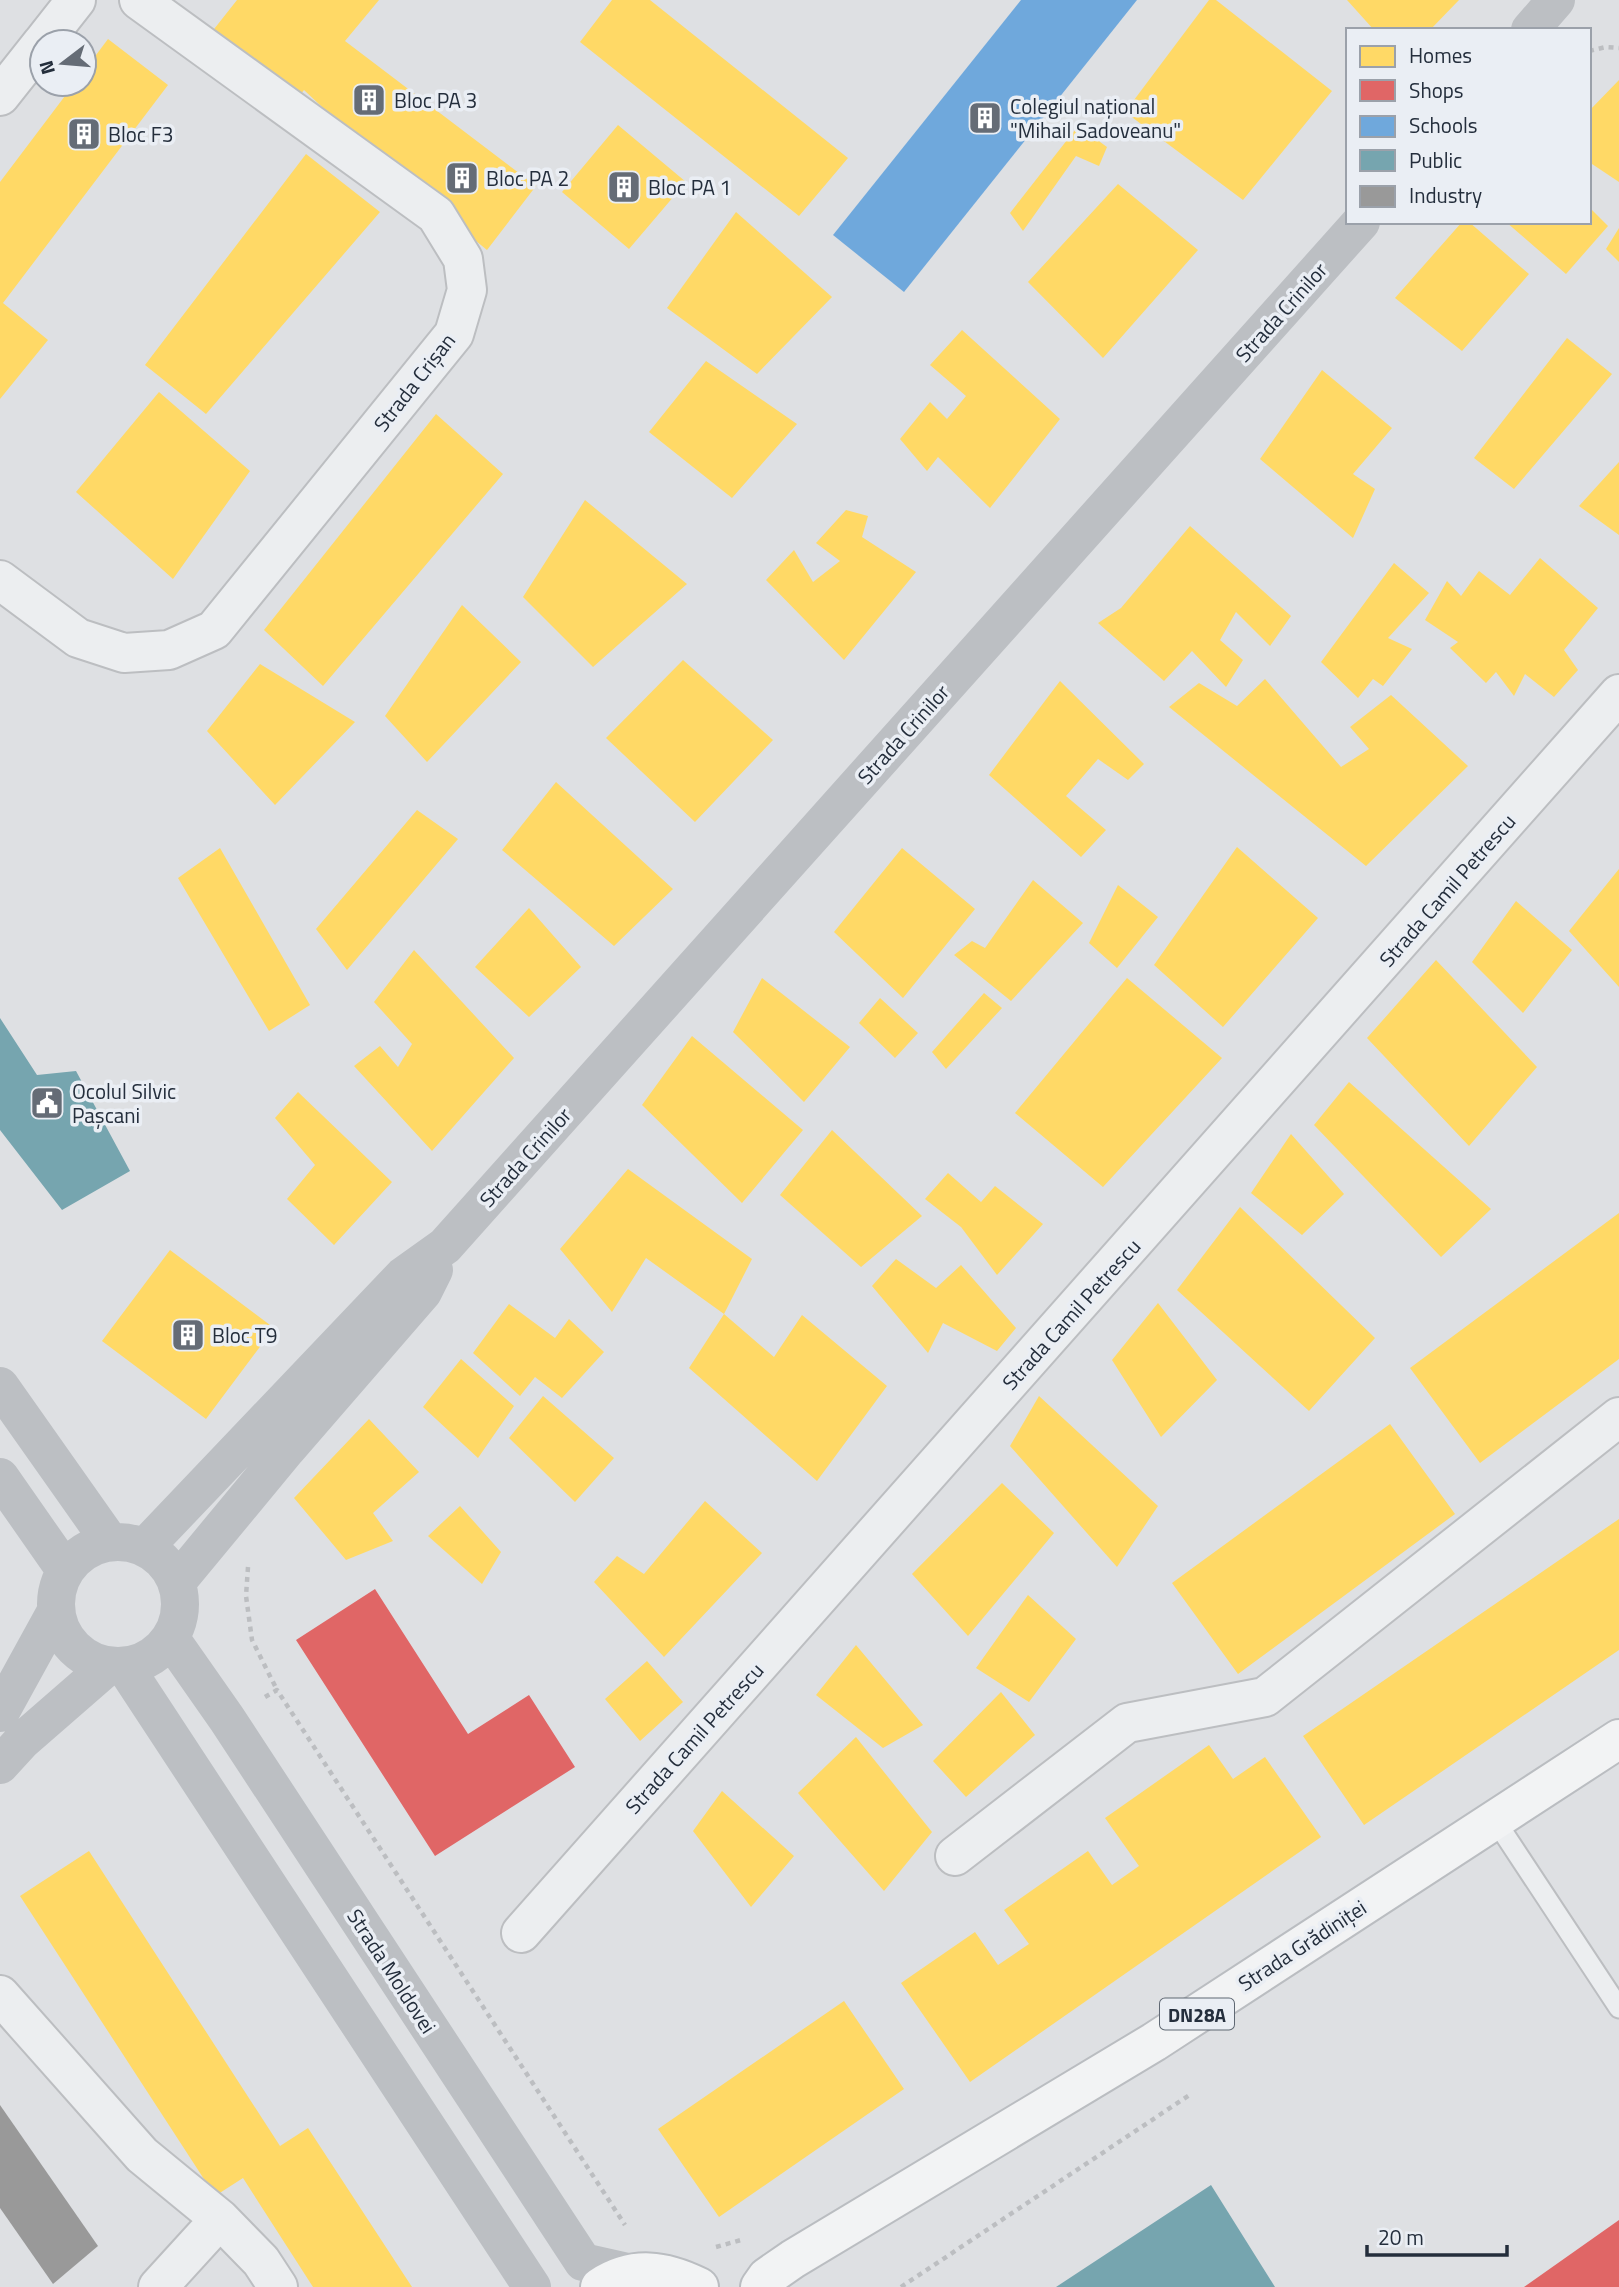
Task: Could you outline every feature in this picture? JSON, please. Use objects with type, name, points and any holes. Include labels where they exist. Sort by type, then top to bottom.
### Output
[{"type":"main road","points":[[1533,28],[1556,0]]},
{"type":"main road","name":"Strada Crinilor","points":[[127,1544],[403,1276],[445,1246],[1359,224]]},
{"type":"main road","name":"Strada Crinilor","points":[[177,1582],[287,1449],[423,1292],[445,1246]]},
{"type":"main road","points":[[0,1385],[127,1544],[160,1558],[177,1582],[181,1611],[171,1639],[151,1658],[116,1667],[22,1741],[0,1765]]},
{"type":"main road","points":[[0,1477],[65,1570]]},
{"type":"main road","points":[[127,1544],[84,1551],[65,1570],[55,1597],[55,1613],[59,1627],[76,1652],[90,1661],[116,1667],[532,2287]]},
{"type":"main road","points":[[0,1713],[55,1613]]},
{"type":"main road","name":"Strada Moldovei","points":[[171,1639],[227,1719],[583,2262],[616,2280]]},
{"type":"main road","name":"Strada Grădiniței","points":[[699,2287],[763,2282],[793,2259],[1154,2042],[1619,1739]]},
{"type":"main road","name":"DN28A","points":[[616,2280],[656,2272],[678,2277],[699,2287]]},
{"type":"street","points":[[53,28],[76,0]]},
{"type":"street","name":"Strada Crișan","points":[[0,580],[78,638],[124,653],[170,650],[214,630],[454,334],[467,290],[463,259],[436,215],[139,0]]},
{"type":"street","points":[[0,96],[28,60]]},
{"type":"street","name":"Strada Camil Petrescu","points":[[521,1933],[1619,694]]},
{"type":"street","points":[[955,1856],[1127,1723],[1265,1697],[1619,1417]]},
{"type":"street","points":[[0,1995],[142,2155],[220,2219],[261,2261],[278,2287]]},
{"type":"street","points":[[158,2287],[220,2219]]},
{"type":"lane","points":[[1495,1820],[1619,2008]]},
{"type":"path","points":[[1591,51],[1606,47],[1619,48]]},
{"type":"path","points":[[249,1561],[246,1596],[252,1640],[277,1690],[629,2232]]},
{"type":"path","points":[[227,1719],[277,1690]]},
{"type":"path","points":[[901,2287],[1191,2094]]},
{"type":"building: Homes","points":[[237,0],[379,0],[345,41],[536,186],[487,250],[389,170],[304,90],[296,100],[207,38]]},
{"type":"building: Homes","points":[[612,0],[650,0],[848,158],[799,216],[580,42]]},
{"type":"building: Homes","points":[[1209,0],[1216,0],[1332,91],[1243,200],[1125,112]]},
{"type":"building: Homes","points":[[1347,0],[1459,0],[1432,28],[1372,28]]},
{"type":"building: Homes","name":"Bloc F3","points":[[108,39],[168,85],[3,303],[48,340],[0,399],[0,182],[63,98],[98,98],[98,52]]},
{"type":"building: Homes","points":[[1619,80],[1619,182],[1591,163],[1591,109]]},
{"type":"building: Homes","name":"Bloc PA 1","points":[[618,125],[686,182],[629,249],[562,192]]},
{"type":"building: Homes","points":[[1078,126],[1107,147],[1099,166],[1076,156],[1023,231],[1010,213]]},
{"type":"building: Homes","points":[[306,154],[380,212],[206,414],[145,365]]},
{"type":"building: Homes","points":[[1118,184],[1198,250],[1103,358],[1028,282]]},
{"type":"building: Homes","points":[[1591,209],[1608,226],[1566,274],[1508,224],[1591,224]]},
{"type":"building: Homes","points":[[736,212],[832,297],[757,374],[667,308]]},
{"type":"building: Homes","points":[[1460,224],[1471,224],[1529,274],[1462,351],[1395,298]]},
{"type":"building: Homes","points":[[1619,228],[1619,262],[1606,249]]},
{"type":"building: Homes","points":[[962,330],[1060,419],[990,508],[938,457],[927,471],[900,439],[930,402],[947,419],[966,396],[930,365]]},
{"type":"building: Homes","points":[[1567,338],[1612,374],[1514,489],[1474,458]]},
{"type":"building: Homes","points":[[706,361],[797,424],[732,498],[649,432]]},
{"type":"building: Homes","points":[[1322,370],[1392,428],[1353,474],[1375,489],[1353,538],[1260,459]]},
{"type":"building: Homes","points":[[159,392],[250,471],[173,579],[76,492]]},
{"type":"building: Homes","points":[[436,414],[503,474],[323,686],[264,630]]},
{"type":"building: Homes","points":[[1619,462],[1619,535],[1579,506]]},
{"type":"building: Homes","points":[[585,500],[687,584],[593,667],[523,597]]},
{"type":"building: Homes","points":[[846,510],[868,516],[862,537],[916,572],[844,660],[766,580],[794,550],[813,582],[840,561],[816,543]]},
{"type":"building: Homes","points":[[1190,526],[1291,616],[1270,646],[1236,612],[1220,640],[1243,660],[1226,687],[1192,651],[1164,681],[1098,623],[1121,608]]},
{"type":"building: Homes","points":[[1540,558],[1598,608],[1564,650],[1578,670],[1554,697],[1525,674],[1514,696],[1496,672],[1486,683],[1450,648],[1458,642],[1425,620],[1447,581],[1461,596],[1479,571],[1510,595]]},
{"type":"building: Homes","points":[[1394,563],[1429,593],[1388,638],[1412,649],[1383,686],[1373,679],[1358,698],[1321,662]]},
{"type":"building: Homes","points":[[462,605],[521,662],[427,762],[385,716]]},
{"type":"building: Homes","points":[[683,660],[773,740],[695,822],[606,738]]},
{"type":"building: Homes","points":[[260,664],[355,722],[275,805],[207,731]]},
{"type":"building: Homes","points":[[1265,679],[1341,767],[1369,749],[1350,727],[1391,695],[1468,766],[1366,866],[1169,707],[1199,683],[1237,706]]},
{"type":"building: Homes","points":[[1060,681],[1144,764],[1128,780],[1098,759],[1066,796],[1106,830],[1081,857],[989,775]]},
{"type":"building: Homes","points":[[556,782],[673,889],[614,946],[502,850]]},
{"type":"building: Homes","points":[[417,810],[458,839],[347,970],[316,929]]},
{"type":"building: Homes","points":[[1237,847],[1318,918],[1223,1027],[1154,965]]},
{"type":"building: Homes","points":[[220,848],[310,1005],[269,1031],[178,878]]},
{"type":"building: Homes","points":[[902,848],[975,909],[903,998],[834,932]]},
{"type":"building: Homes","points":[[1619,869],[1619,987],[1569,931]]},
{"type":"building: Homes","points":[[1033,880],[1083,923],[1011,1001],[954,955],[972,941],[985,948]]},
{"type":"building: Homes","points":[[1118,885],[1158,917],[1117,968],[1089,943]]},
{"type":"building: Homes","points":[[1516,901],[1572,950],[1523,1013],[1472,962]]},
{"type":"building: Homes","points":[[529,908],[581,967],[529,1017],[475,967]]},
{"type":"building: Homes","points":[[414,950],[514,1058],[432,1151],[354,1066],[380,1046],[398,1067],[412,1044],[374,1002]]},
{"type":"building: Homes","points":[[1436,960],[1537,1067],[1469,1146],[1367,1038]]},
{"type":"building: Homes","points":[[762,978],[850,1047],[804,1102],[733,1032]]},
{"type":"building: Homes","points":[[1127,978],[1222,1058],[1103,1187],[1015,1113]]},
{"type":"building: Homes","points":[[984,993],[1002,1008],[946,1069],[932,1052]]},
{"type":"building: Homes","points":[[880,998],[918,1033],[895,1058],[859,1023]]},
{"type":"building: Homes","points":[[692,1036],[803,1130],[742,1203],[642,1105]]},
{"type":"building: Homes","points":[[1349,1082],[1491,1209],[1441,1257],[1314,1125]]},
{"type":"building: Homes","points":[[298,1092],[392,1182],[334,1245],[287,1199],[315,1165],[275,1118]]},
{"type":"building: Homes","points":[[832,1130],[922,1216],[861,1267],[780,1195]]},
{"type":"building: Homes","points":[[1291,1134],[1344,1194],[1302,1235],[1251,1193]]},
{"type":"building: Homes","points":[[628,1169],[752,1259],[724,1314],[646,1258],[612,1312],[560,1249]]},
{"type":"building: Homes","points":[[948,1173],[981,1202],[995,1186],[1043,1224],[997,1275],[961,1227],[925,1199]]},
{"type":"building: Homes","points":[[1240,1207],[1375,1338],[1309,1411],[1177,1290]]},
{"type":"building: Homes","points":[[1619,1213],[1619,1359],[1480,1463],[1410,1368]]},
{"type":"building: Homes","name":"Bloc T9","points":[[170,1250],[274,1328],[206,1419],[102,1341]]},
{"type":"building: Homes","points":[[896,1259],[936,1288],[961,1265],[1016,1328],[997,1351],[943,1323],[928,1353],[872,1286]]},
{"type":"building: Homes","points":[[1158,1303],[1217,1380],[1161,1437],[1112,1360]]},
{"type":"building: Homes","points":[[509,1304],[555,1338],[569,1319],[604,1352],[562,1398],[535,1377],[520,1396],[473,1353]]},
{"type":"building: Homes","points":[[724,1314],[774,1357],[802,1315],[887,1386],[817,1481],[689,1368]]},
{"type":"building: Homes","points":[[461,1359],[514,1406],[478,1458],[423,1407]]},
{"type":"building: Homes","points":[[543,1396],[614,1458],[575,1502],[509,1438]]},
{"type":"building: Homes","points":[[1039,1396],[1158,1506],[1117,1567],[1010,1446]]},
{"type":"building: Homes","points":[[369,1419],[419,1472],[373,1513],[393,1541],[346,1560],[294,1498]]},
{"type":"building: Homes","points":[[1390,1424],[1455,1514],[1238,1674],[1172,1583]]},
{"type":"building: Homes","points":[[1002,1483],[1054,1533],[968,1636],[912,1574]]},
{"type":"building: Homes","points":[[705,1501],[762,1553],[664,1657],[594,1582],[617,1556],[644,1574]]},
{"type":"building: Homes","points":[[460,1506],[501,1552],[482,1584],[428,1536]]},
{"type":"building: Homes","points":[[1619,1519],[1619,1650],[1364,1825],[1303,1736]]},
{"type":"building: Homes","points":[[1028,1595],[1076,1639],[1029,1702],[976,1668]]},
{"type":"building: Homes","points":[[856,1645],[923,1725],[883,1748],[816,1695]]},
{"type":"building: Homes","points":[[647,1661],[683,1702],[640,1741],[605,1699]]},
{"type":"building: Homes","points":[[1001,1692],[1035,1735],[966,1797],[933,1761]]},
{"type":"building: Homes","points":[[856,1737],[932,1832],[884,1891],[798,1793]]},
{"type":"building: Homes","points":[[1209,1745],[1233,1779],[1265,1757],[1321,1837],[970,2082],[901,1983],[975,1932],[998,1965],[1029,1944],[1004,1910],[1088,1851],[1112,1885],[1139,1866],[1105,1818]]},
{"type":"building: Homes","points":[[722,1791],[794,1856],[751,1907],[693,1831]]},
{"type":"building: Homes","points":[[89,1851],[280,2146],[308,2128],[412,2287],[313,2287],[243,2178],[215,2196],[20,1896]]},
{"type":"building: Homes","points":[[844,2001],[904,2089],[719,2217],[658,2129]]},
{"type":"building: Shops","points":[[375,1589],[468,1734],[529,1695],[575,1767],[435,1856],[296,1640]]},
{"type":"building: Shops","points":[[1619,2220],[1619,2287],[1524,2287]]},
{"type":"building: Schools","name":"Colegiul național \"Mihail Sadoveanu\"","points":[[1021,0],[1137,0],[904,292],[833,235]]},
{"type":"building: Public","name":"Ocolul Silvic Pașcani","points":[[0,1018],[37,1075],[76,1071],[130,1171],[62,1210],[0,1130]]},
{"type":"building: Public","points":[[1211,2185],[1275,2287],[1056,2287]]},
{"type":"building: Industry","points":[[0,2105],[98,2246],[53,2284],[0,2208]]},
{"type":"place","name":"Bloc PA 3","points":[[369,100]]},
{"type":"place","name":"Colegiul național \"Mihail Sadoveanu\"","points":[[985,118]]},
{"type":"place","name":"Bloc F3","points":[[84,134]]},
{"type":"place","name":"Bloc PA 2","points":[[462,178]]},
{"type":"place","name":"Bloc PA 1","points":[[624,187]]},
{"type":"place","name":"Ocolul Silvic Pașcani","points":[[47,1103]]},
{"type":"place","name":"Bloc T9","points":[[188,1335]]}]
